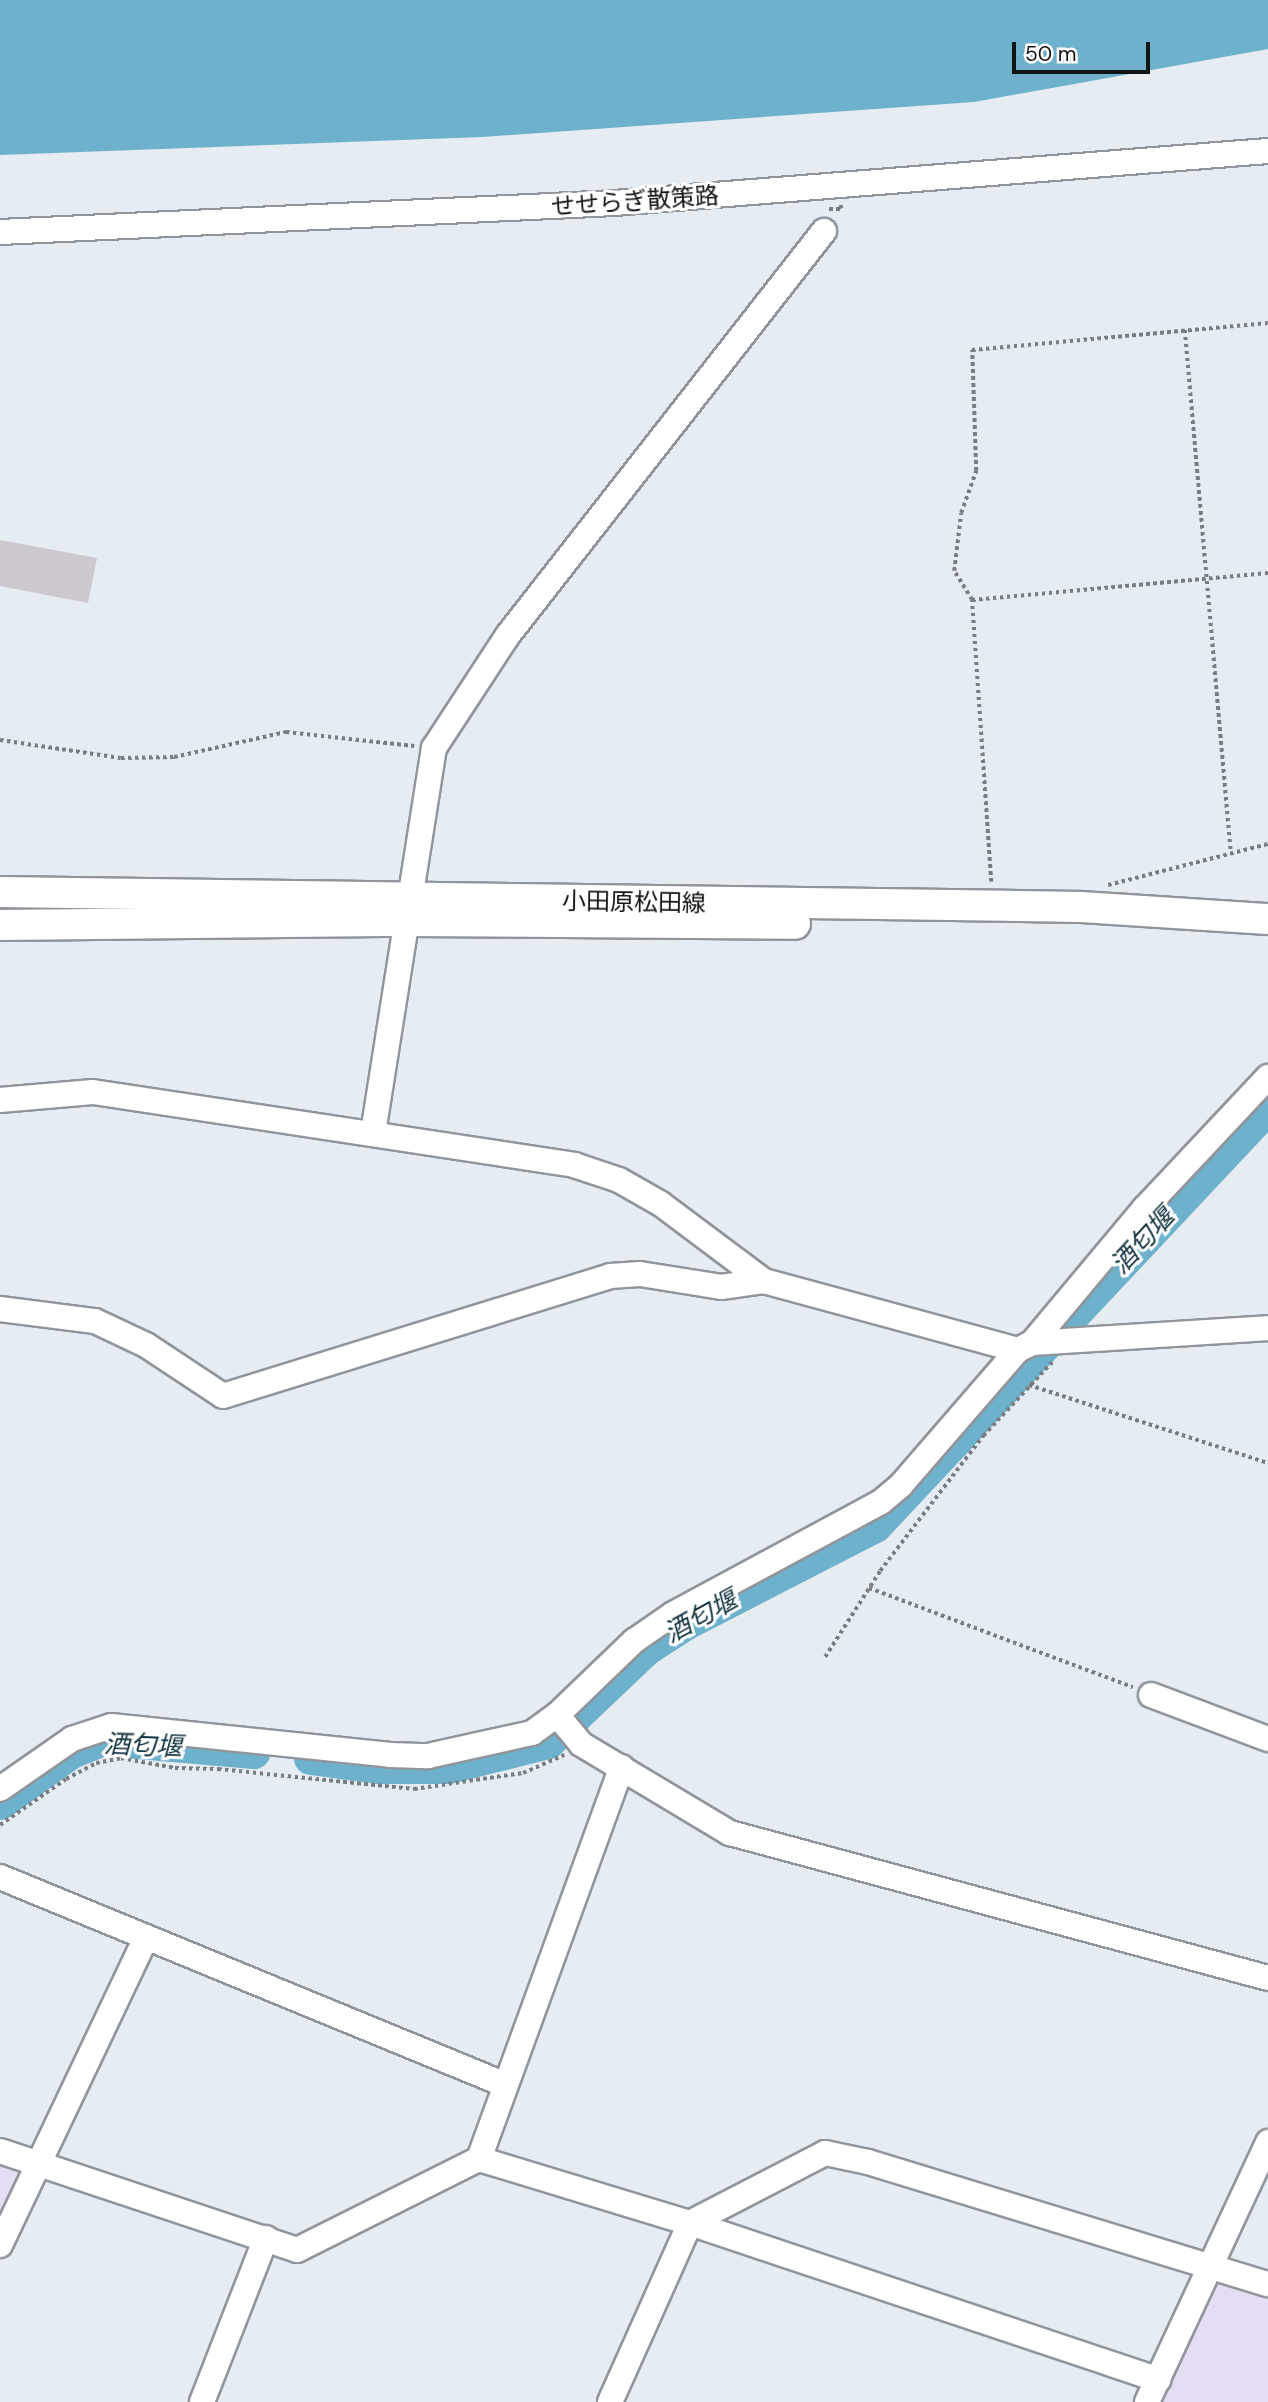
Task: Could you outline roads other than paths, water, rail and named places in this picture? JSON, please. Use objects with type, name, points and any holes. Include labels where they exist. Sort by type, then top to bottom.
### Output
[{"type":"main road","name":"小田原松田線","points":[[0,892],[408,910],[1268,924]]},
{"type":"main road","name":"小田原松田線","points":[[0,926],[408,910],[993,906],[1103,908],[1268,919]]},
{"type":"street","name":"せせらぎ散策路","points":[[0,232],[614,204],[1268,151]]},
{"type":"street","points":[[1236,154],[1268,166]]},
{"type":"street","points":[[373,1133],[433,748],[508,635],[824,230]]},
{"type":"street","points":[[0,1789],[72,1739],[111,1726],[428,1756],[503,1742],[531,1733],[558,1715],[634,1641],[673,1614],[881,1502],[901,1485],[1145,1208],[1268,1077]]},
{"type":"street","points":[[0,1100],[93,1092],[573,1165],[619,1180],[661,1204],[764,1281]]},
{"type":"street","points":[[0,1308],[95,1321],[146,1345],[223,1396],[610,1276],[640,1274],[721,1287],[764,1281],[1025,1347],[1078,1340],[1268,1328]]},
{"type":"street","points":[[1151,1695],[1268,1739]]},
{"type":"street","points":[[558,1715],[581,1744],[730,1833],[1268,1978]]},
{"type":"street","points":[[480,2159],[622,1767]]},
{"type":"street","points":[[0,1877],[506,2085]]},
{"type":"street","points":[[0,2245],[146,1938]]},
{"type":"street","points":[[0,2151],[40,2161],[298,2250],[480,2159],[690,2223],[1153,2391],[1268,2142]]},
{"type":"street","points":[[610,2402],[690,2223],[825,2153],[1268,2284]]},
{"type":"street","points":[[202,2402],[266,2238]]},
{"type":"water","points":[[0,0],[1268,0],[1268,49],[974,102],[482,137],[0,155]]},
{"type":"waterway","name":"酒匂堰","points":[[310,1758],[378,1767],[448,1767],[548,1742],[646,1649],[686,1623],[875,1526],[1268,1107]]},
{"type":"waterway","name":"酒匂堰","points":[[0,1803],[71,1752],[103,1739],[253,1752]]}]
